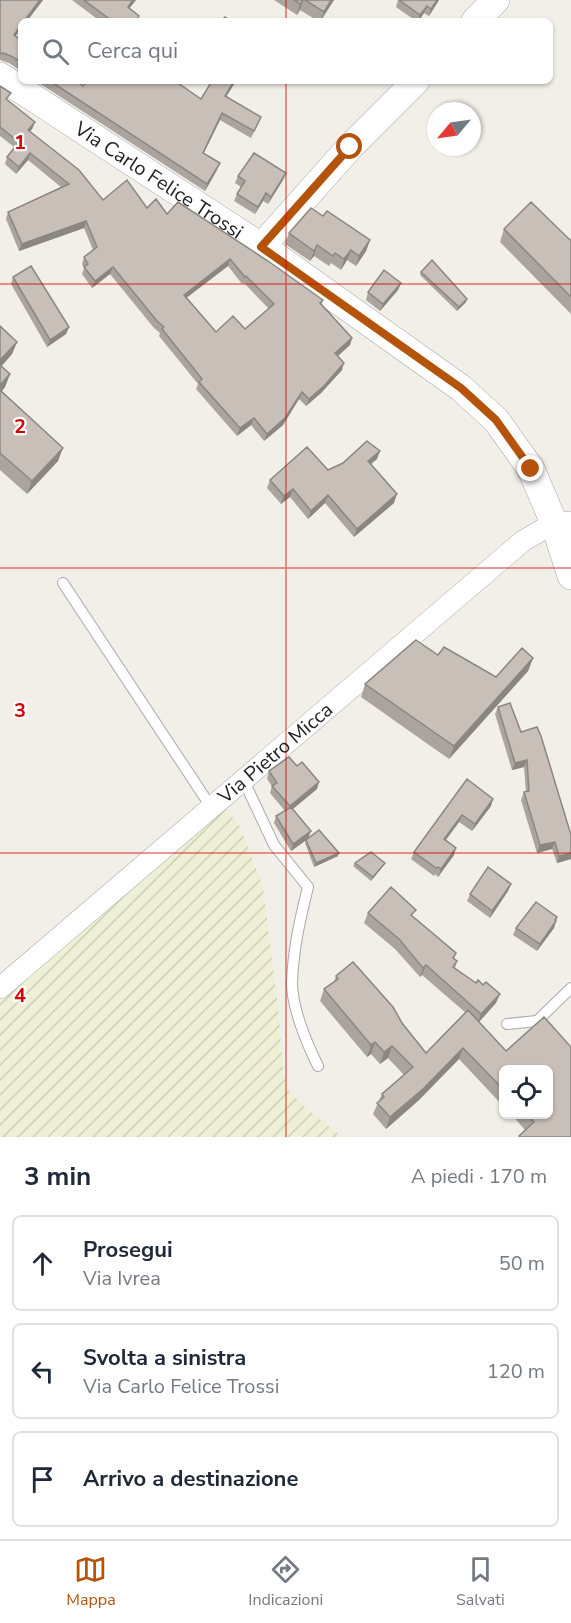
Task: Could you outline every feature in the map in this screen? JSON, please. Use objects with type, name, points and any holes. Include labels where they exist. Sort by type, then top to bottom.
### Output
[{"type":"street","points":[[478,18],[496,0]]},
{"type":"street","name":"Via Carlo Felice Trossi","points":[[0,76],[261,247],[461,388],[496,420],[531,469],[563,523],[571,576]]},
{"type":"street","points":[[261,247],[350,147],[413,84]]},
{"type":"street","name":"Via Pietro Micca","points":[[0,988],[523,541],[563,523]]},
{"type":"lane","points":[[63,583],[211,807]]},
{"type":"lane","points":[[243,779],[274,846],[308,887],[297,932],[292,985],[304,1038],[318,1066]]},
{"type":"lane","points":[[507,1024],[537,1021],[571,988]]},
{"type":"green space","points":[[223,805],[240,827],[263,887],[279,1016],[283,1072],[289,1091],[342,1137],[0,1137],[0,1002]]},
{"type":"building","points":[[0,0],[40,0],[26,18],[18,18],[18,29],[14,35],[18,38],[18,60],[3,53],[0,54]]},
{"type":"building","points":[[84,0],[133,0],[128,7],[139,16],[138,18],[108,18]]},
{"type":"building","points":[[305,0],[331,0],[324,12]]},
{"type":"building","points":[[399,0],[437,0],[431,9],[427,6],[420,15]]},
{"type":"building","points":[[55,84],[83,86],[85,84],[179,84],[201,99],[210,84],[232,84],[225,96],[261,117],[254,131],[222,113],[203,153],[220,163],[207,184]]},
{"type":"building","points":[[0,86],[11,93],[6,99],[35,122],[28,130],[79,170],[103,200],[127,180],[147,208],[156,199],[167,214],[178,202],[268,261],[323,300],[320,303],[352,338],[335,353],[344,363],[309,399],[302,392],[285,418],[267,434],[254,418],[240,428],[199,382],[202,379],[162,329],[164,327],[113,267],[95,281],[84,267],[88,264],[84,257],[97,247],[86,221],[22,244],[8,212],[69,184],[30,153],[19,167],[7,157],[19,142],[0,127]],"holes":[[[230,259],[245,277],[274,304],[245,329],[233,316],[216,332],[184,295]]]},
{"type":"building","points":[[254,153],[286,173],[271,197],[266,193],[258,207],[237,194],[245,181],[238,176]]},
{"type":"building","points":[[531,202],[571,240],[571,297],[504,229]]},
{"type":"building","points":[[311,208],[323,216],[327,211],[370,240],[359,256],[351,250],[344,259],[335,253],[333,256],[317,245],[314,251],[289,233]]},
{"type":"building","points":[[432,260],[467,299],[459,307],[421,272]]},
{"type":"building","points":[[31,266],[69,327],[50,340],[13,277]]},
{"type":"building","points":[[384,270],[401,283],[383,304],[368,292]]},
{"type":"building","points":[[0,326],[17,342],[0,360]]},
{"type":"building","points":[[0,365],[10,374],[0,385]]},
{"type":"building","points":[[0,390],[63,448],[32,481],[0,453]]},
{"type":"building","points":[[367,441],[380,451],[368,461],[397,494],[357,529],[328,495],[311,511],[293,489],[284,496],[270,480],[307,447],[328,470],[343,463]]},
{"type":"building","points":[[416,640],[438,655],[444,647],[496,677],[522,648],[533,658],[454,746],[365,684]]},
{"type":"building","points":[[510,703],[521,732],[537,727],[541,736],[571,835],[571,853],[559,856],[555,842],[540,845],[524,792],[529,791],[527,760],[515,763],[498,707]]},
{"type":"building","points":[[289,757],[297,766],[302,762],[319,782],[290,806],[272,786],[277,783],[269,771]]},
{"type":"building","points":[[467,779],[493,799],[475,824],[462,815],[444,839],[456,848],[441,869],[436,868],[414,852]]},
{"type":"building","points":[[291,807],[311,831],[293,844],[276,816]]},
{"type":"building","points":[[319,830],[339,853],[316,863],[306,840]]},
{"type":"building","points":[[371,852],[385,863],[373,877],[355,863]]},
{"type":"building","points":[[488,867],[511,884],[492,911],[470,894]]},
{"type":"building","points":[[391,887],[416,910],[411,915],[456,953],[453,958],[457,961],[453,967],[476,983],[478,980],[483,985],[486,982],[500,994],[481,1014],[426,965],[423,968],[399,939],[368,913]]},
{"type":"building","points":[[536,902],[557,917],[540,944],[516,928]]},
{"type":"building","points":[[353,962],[393,1007],[402,1023],[426,1053],[468,1010],[506,1051],[544,1017],[571,1047],[571,1137],[519,1136],[534,1122],[531,1119],[553,1119],[553,1065],[499,1065],[499,1085],[463,1048],[423,1089],[390,1117],[377,1103],[384,1097],[382,1094],[413,1067],[392,1046],[384,1052],[375,1042],[371,1045],[324,989],[338,979],[336,976]]},
{"type":"route","points":[[350,147],[261,247],[461,388],[496,420],[531,469]]}]
